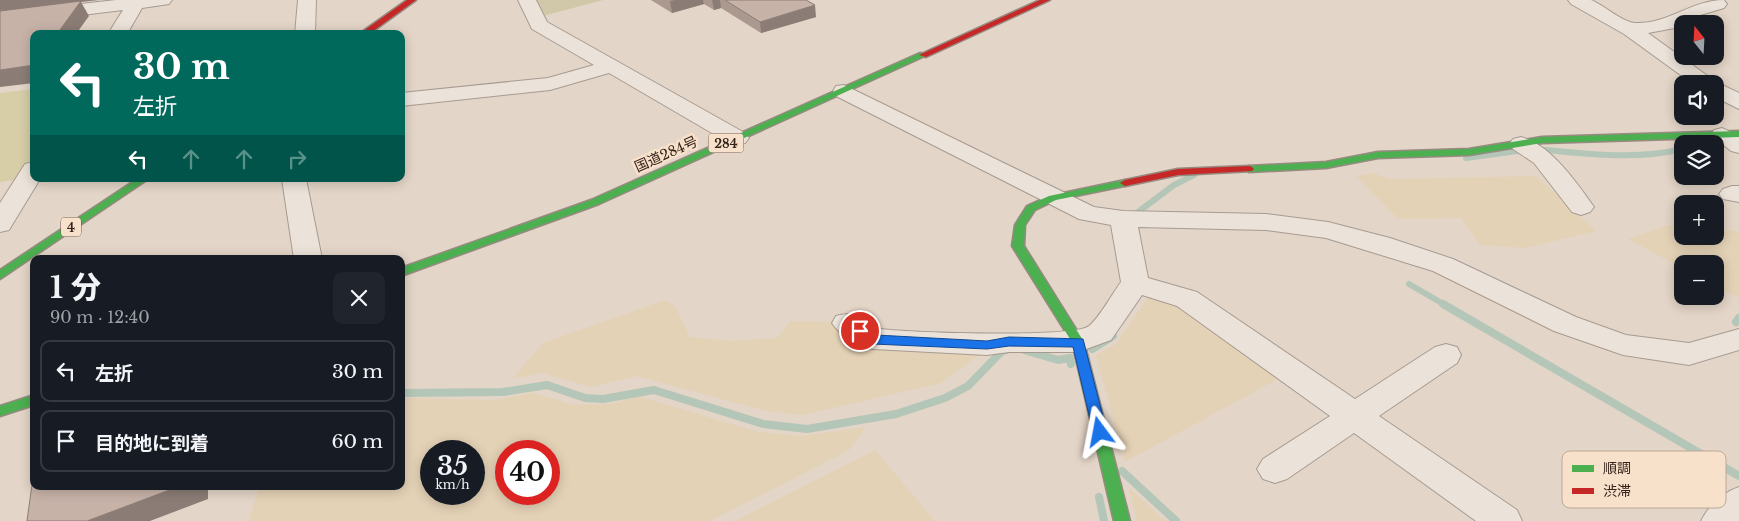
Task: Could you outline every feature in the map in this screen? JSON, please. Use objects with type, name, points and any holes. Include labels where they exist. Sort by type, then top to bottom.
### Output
[{"type":"main road","points":[[369,30],[412,0]]},
{"type":"main road","name":"国道284号","points":[[405,271],[595,202],[1046,0]]},
{"type":"main road","points":[[1122,521],[1078,342],[1018,246],[1020,225],[1031,208],[1053,198],[1178,172],[1326,165],[1378,155],[1469,152],[1542,140],[1733,139]]},
{"type":"main road","name":"4","points":[[0,275],[138,182]]},
{"type":"main road","name":"4","points":[[48,255],[154,182]]},
{"type":"main road","points":[[0,287],[30,267]]},
{"type":"main road","points":[[0,411],[30,401]]},
{"type":"street","points":[[0,19],[162,0]]},
{"type":"street","points":[[305,30],[307,0]]},
{"type":"street","points":[[527,0],[539,25],[737,138]]},
{"type":"street","points":[[1577,0],[1631,30],[1694,75]]},
{"type":"street","points":[[120,30],[137,2]]},
{"type":"street","points":[[1631,30],[1673,23],[1690,12],[1718,4]]},
{"type":"street","points":[[405,100],[550,84],[610,67]]},
{"type":"street","points":[[844,91],[1088,214],[1123,219],[1266,222],[1328,230],[1380,244],[1443,265],[1566,324],[1623,345],[1689,354],[1739,339]]},
{"type":"street","points":[[1724,93],[1739,102]]},
{"type":"street","points":[[1522,144],[1542,158],[1582,207]]},
{"type":"street","points":[[0,186],[30,175]]},
{"type":"street","points":[[0,224],[30,175]]},
{"type":"street","points":[[295,182],[307,255]]},
{"type":"street","points":[[847,323],[873,340],[987,345],[1009,342],[1078,342],[1100,333],[1134,283],[1123,219]]},
{"type":"street","points":[[1134,283],[1188,300],[1504,521]]},
{"type":"street","points":[[1275,469],[1446,356]]},
{"type":"street","points":[[1719,521],[1739,502]]},
{"type":"shaded area","points":[[531,0],[603,0],[539,17]]},
{"type":"shaded area","points":[[30,89],[30,163],[19,179],[0,182],[0,93]]},
{"type":"shaded area","points":[[1373,173],[1390,179],[1536,176],[1596,231],[1526,248],[1480,245],[1461,218],[1398,219],[1356,176]]},
{"type":"shaded area","points":[[1668,225],[1674,225],[1674,245],[1724,245],[1724,230],[1739,232],[1739,298],[1724,290],[1724,255],[1674,255],[1674,264],[1628,239]]},
{"type":"shaded area","points":[[1149,296],[1186,306],[1283,376],[1125,462],[1096,355],[1116,344]]},
{"type":"shaded area","points":[[665,300],[675,306],[690,337],[732,341],[777,338],[790,321],[839,322],[980,354],[941,383],[803,415],[766,411],[637,376],[591,387],[542,373],[512,379],[543,343]]},
{"type":"shaded area","points":[[533,393],[574,405],[611,404],[638,396],[758,432],[802,436],[866,427],[849,450],[710,521],[249,521],[258,490],[405,490],[405,398],[495,400]]},
{"type":"shaded area","points":[[875,450],[935,521],[735,521]]},
{"type":"shaded area","points":[[1129,488],[1165,521],[1137,521]]},
{"type":"building","points":[[725,0],[806,0],[815,5],[760,22]]},
{"type":"building","points":[[81,1],[60,30],[30,30],[30,66],[0,70],[0,11]]},
{"type":"building","points":[[31,490],[169,490],[87,521],[27,521]]},
{"type":"waterway","points":[[1724,143],[1739,142]]},
{"type":"waterway","points":[[1535,149],[1627,155],[1645,155],[1674,151]]},
{"type":"waterway","points":[[1466,158],[1525,150]]},
{"type":"waterway","points":[[1138,212],[1174,185],[1194,175]]},
{"type":"waterway","points":[[1409,284],[1445,305]]},
{"type":"waterway","points":[[1443,304],[1696,451]]},
{"type":"waterway","points":[[1736,322],[1739,318]]},
{"type":"waterway","points":[[1092,349],[1113,336]]},
{"type":"waterway","points":[[405,393],[503,392],[547,385],[585,398],[603,399],[654,390],[763,424],[807,429],[896,414],[945,398],[968,386],[1002,351],[1006,350]]},
{"type":"waterway","points":[[1024,350],[1058,360],[1070,358],[1071,364]]},
{"type":"waterway","points":[[1726,468],[1739,476]]},
{"type":"waterway","points":[[1122,471],[1176,521]]},
{"type":"waterway","points":[[1099,497],[1104,521]]},
{"type":"traffic: fast","points":[[405,271],[595,202],[923,55]]},
{"type":"traffic: fast","points":[[1249,169],[1326,165],[1378,155],[1469,152],[1542,140],[1739,134]]},
{"type":"traffic: fast","points":[[0,275],[139,182]]},
{"type":"traffic: fast","points":[[1122,521],[1078,342],[1018,246],[1020,225],[1031,208],[1053,198],[1125,183]]},
{"type":"traffic: fast","points":[[0,411],[30,401]]},
{"type":"traffic: jam","points":[[369,30],[412,0]]},
{"type":"traffic: jam","points":[[923,55],[1046,0]]},
{"type":"traffic: jam","points":[[1125,183],[1178,172],[1249,169]]},
{"type":"route","points":[[860,331],[873,340],[987,345],[1009,342],[1078,342],[1100,432]]}]
